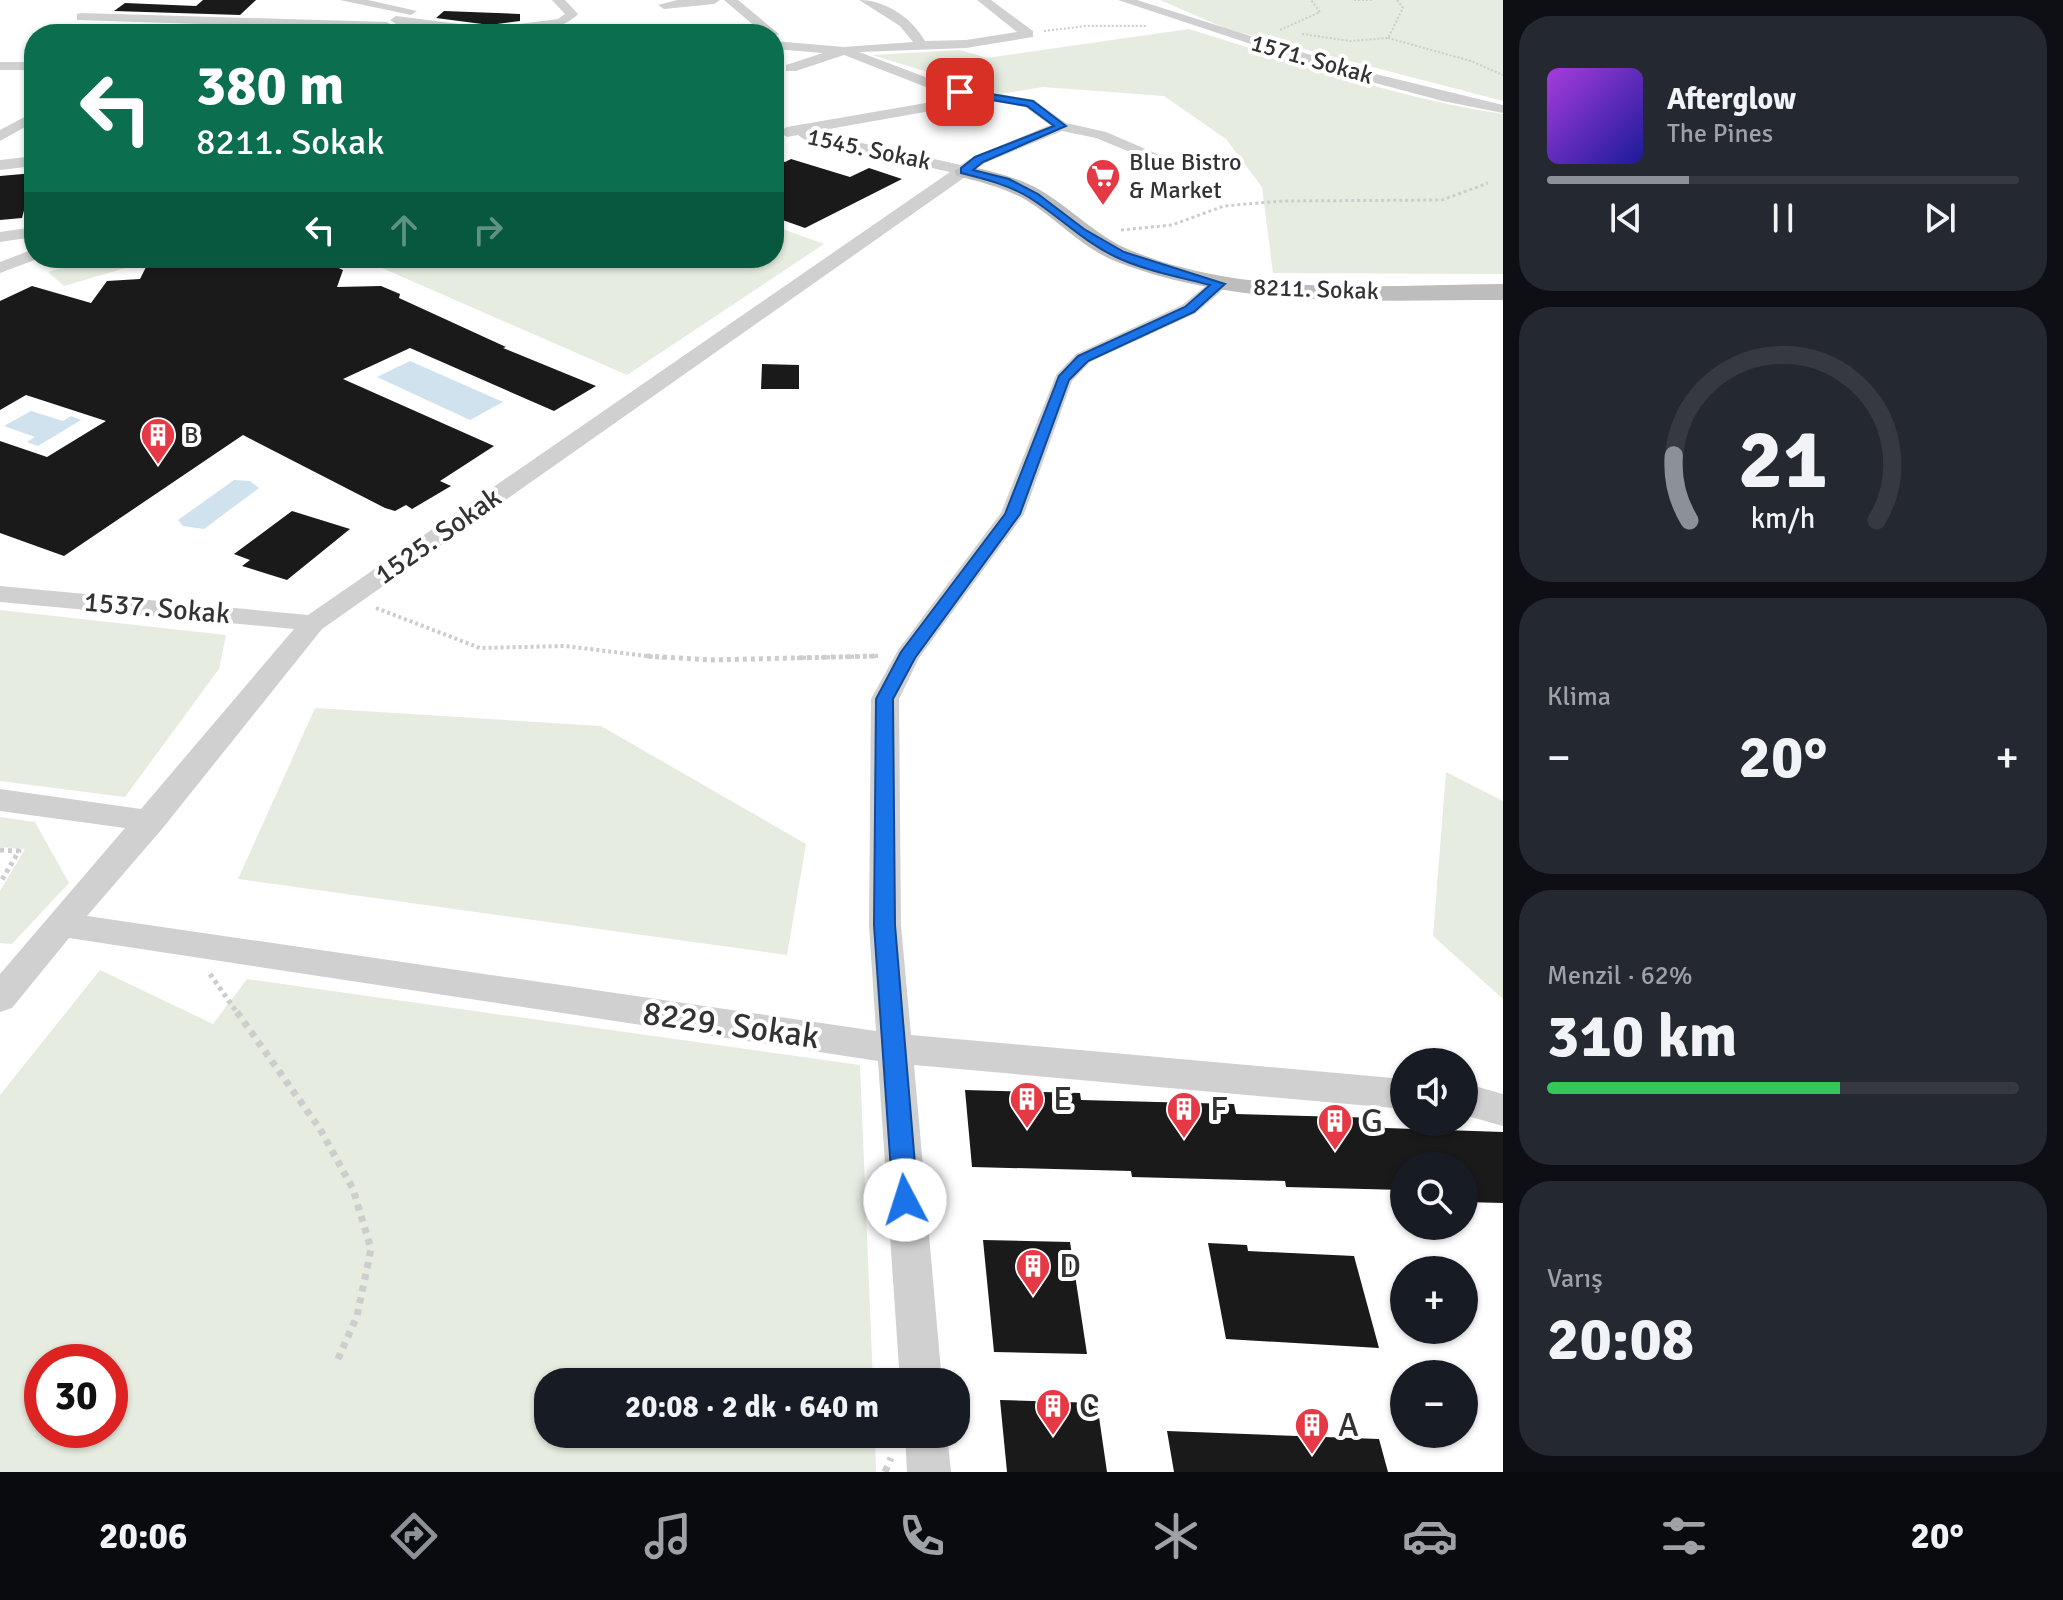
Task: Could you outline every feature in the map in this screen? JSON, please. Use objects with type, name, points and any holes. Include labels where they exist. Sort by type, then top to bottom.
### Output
[{"type":"street","points":[[102,0],[75,21],[306,24]]},
{"type":"street","points":[[346,0],[415,9],[391,24]]},
{"type":"street","points":[[551,24],[562,22],[572,14],[558,0]]},
{"type":"street","points":[[664,5],[714,0]]},
{"type":"street","points":[[730,0],[758,24]]},
{"type":"street","points":[[983,0],[1028,34]]},
{"type":"street","name":"1571. Sokak","points":[[1124,0],[1350,72],[1443,97],[1503,109]]},
{"type":"street","points":[[871,3],[902,2]]},
{"type":"street","points":[[871,3],[906,23],[914,30],[921,45]]},
{"type":"street","points":[[280,23],[299,11]]},
{"type":"street","points":[[784,73],[844,51],[966,44],[1028,34]]},
{"type":"street","points":[[784,41],[844,51],[948,92],[958,99],[953,103],[784,131]]},
{"type":"street","points":[[784,47],[797,58],[791,68]]},
{"type":"street","points":[[0,66],[24,66]]},
{"type":"street","points":[[948,92],[1029,103],[1061,126],[1101,135],[1170,163]]},
{"type":"street","points":[[4,132],[24,121]]},
{"type":"street","name":"1525. Sokak","points":[[0,998],[151,821],[313,623],[979,160],[1061,126]]},
{"type":"street","points":[[4,132],[24,131]]},
{"type":"street","name":"1545. Sokak","points":[[784,132],[965,171]]},
{"type":"street","points":[[0,165],[24,162]]},
{"type":"street","name":"8211. Sokak","points":[[965,171],[1005,181],[1034,196],[1080,231],[1120,255],[1219,284],[1335,291],[1503,292]]},
{"type":"street","points":[[0,226],[24,223]]},
{"type":"street","points":[[0,237],[24,233]]},
{"type":"street","points":[[0,268],[24,258]]},
{"type":"street","points":[[920,1368],[892,1048],[885,925],[885,699],[907,656],[1012,514],[1063,379],[1083,358],[1189,309],[1219,284]]},
{"type":"street","name":"1537. Sokak","points":[[0,594],[313,623]]},
{"type":"street","points":[[0,800],[151,821]]},
{"type":"street","name":"8229. Sokak","points":[[62,925],[892,1048],[1390,1093]]},
{"type":"street","points":[[1478,1103],[1503,1110]]},
{"type":"street","points":[[927,1448],[929,1472]]},
{"type":"path","points":[[1311,0],[1320,12],[1278,31],[1350,41],[1388,38],[1471,61],[1503,75]]},
{"type":"path","points":[[1354,0],[1372,0]]},
{"type":"path","points":[[1388,38],[1403,8],[1397,0]]},
{"type":"path","points":[[1028,34],[1086,26],[1151,25],[1173,18]]},
{"type":"path","points":[[1080,231],[1172,225],[1224,206],[1312,201],[1442,200],[1488,183]]},
{"type":"path","points":[[351,597],[480,648],[565,646],[709,660],[907,656]]},
{"type":"path","points":[[0,850],[19,851],[0,883]]},
{"type":"path","points":[[178,943],[211,976],[239,1011],[260,1048],[320,1129],[353,1189],[371,1249],[357,1316],[338,1359]]},
{"type":"shaded area","points":[[1160,0],[1503,0],[1503,101],[1227,29]]},
{"type":"shaded area","points":[[1189,29],[1384,89],[1503,114],[1503,274],[1273,273],[1262,187],[1226,139],[1164,96],[1043,87],[1000,94],[872,55],[960,50],[987,58]]},
{"type":"shaded area","points":[[784,230],[824,244],[627,375],[382,268],[784,268]]},
{"type":"shaded area","points":[[62,268],[126,268],[64,286],[48,272]]},
{"type":"shaded area","points":[[0,610],[226,635],[219,669],[125,797],[0,781]]},
{"type":"shaded area","points":[[315,708],[601,726],[806,844],[787,955],[238,879]]},
{"type":"shaded area","points":[[1446,772],[1503,801],[1503,999],[1433,936]]},
{"type":"shaded area","points":[[0,817],[35,822],[69,883],[12,944],[0,943],[0,891],[25,849],[0,847]]},
{"type":"shaded area","points":[[100,970],[213,1024],[247,979],[860,1065],[872,1368],[534,1368],[534,1448],[875,1448],[876,1472],[0,1472],[0,1095]]},
{"type":"water","points":[[410,361],[503,402],[470,420],[377,377]]},
{"type":"water","points":[[31,411],[63,421],[71,416],[81,420],[38,446],[27,442],[35,437],[4,426]]},
{"type":"water","points":[[234,480],[250,481],[259,488],[204,529],[183,526],[178,520]]},
{"type":"building","points":[[203,0],[256,0],[240,15],[114,11],[125,3],[196,6]]},
{"type":"building","points":[[444,11],[520,14],[520,21],[498,24],[436,18]]},
{"type":"building","points":[[791,159],[850,177],[869,168],[902,179],[805,228],[784,221],[784,162]]},
{"type":"building","points":[[24,174],[22,218],[0,220],[0,176]]},
{"type":"building","points":[[146,268],[338,268],[343,270],[337,287],[381,286],[400,294],[399,298],[506,347],[503,348],[596,386],[554,411],[410,348],[343,379],[494,446],[440,481],[451,486],[412,509],[406,505],[395,511],[385,508],[243,435],[64,556],[0,533],[0,441],[47,457],[106,421],[26,395],[0,410],[0,301],[32,286],[91,303],[107,281],[140,279]]},
{"type":"building","points":[[762,364],[799,365],[799,389],[761,389]]},
{"type":"building","points":[[292,511],[350,529],[287,580],[242,566],[250,560],[234,554]]},
{"type":"building","points":[[965,1090],[1080,1093],[1081,1100],[1234,1104],[1236,1114],[1381,1118],[1385,1128],[1390,1128],[1390,1136],[1478,1136],[1478,1131],[1503,1132],[1503,1203],[1478,1202],[1478,1152],[1390,1152],[1390,1190],[1286,1187],[1285,1181],[1132,1177],[1131,1171],[972,1167]]},
{"type":"building","name":"D","points":[[983,1240],[1070,1242],[1087,1354],[994,1352]]},
{"type":"building","points":[[1208,1243],[1247,1245],[1248,1251],[1354,1256],[1379,1348],[1226,1339]]},
{"type":"building","name":"C","points":[[1000,1400],[1097,1403],[1107,1472],[1007,1472]]},
{"type":"building","name":"A","points":[[1167,1431],[1379,1439],[1388,1472],[1174,1472]]},
{"type":"place","name":"Blue Bistro & Market","points":[[1103,207]]},
{"type":"place","name":"B","points":[[158,466]]},
{"type":"place","name":"E","points":[[1027,1130]]},
{"type":"place","name":"F","points":[[1184,1140]]},
{"type":"place","name":"G","points":[[1335,1152]]},
{"type":"place","name":"D","points":[[1033,1297]]},
{"type":"place","name":"C","points":[[1053,1437]]},
{"type":"place","name":"A","points":[[1312,1456]]},
{"type":"route","points":[[905,1200],[885,925],[885,699],[907,656],[1012,514],[1063,379],[1083,358],[1189,309],[1219,284],[1120,255],[1080,231],[1034,196],[1005,181],[965,171],[979,160],[1061,126],[1029,103],[960,92]]}]
